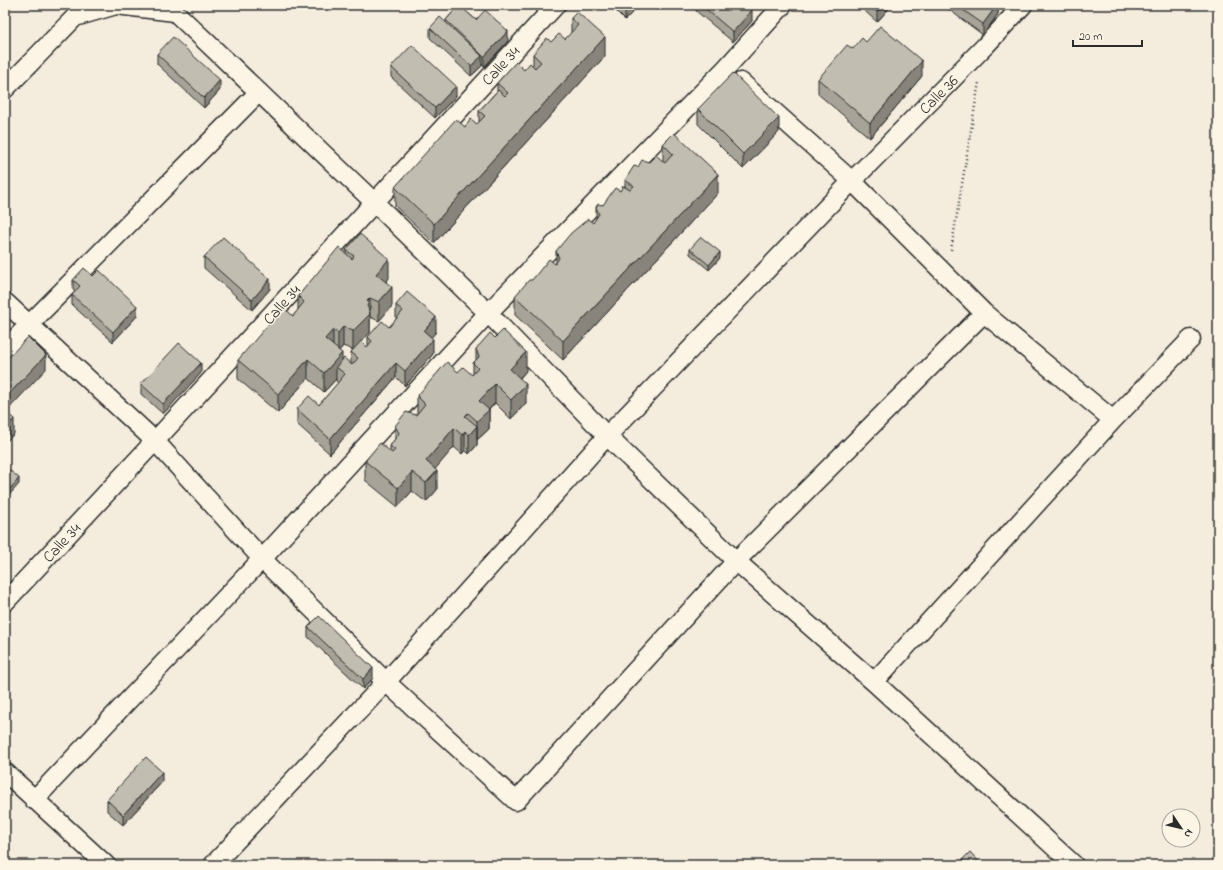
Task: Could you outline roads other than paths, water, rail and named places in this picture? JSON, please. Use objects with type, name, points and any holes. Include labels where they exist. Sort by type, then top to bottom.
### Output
[{"type":"street","points":[[5,89],[75,17],[116,5],[176,12],[488,313],[607,436],[736,561],[874,682],[1074,865]]},
{"type":"street","name":"Calle 34","points":[[5,602],[556,5]]},
{"type":"street","points":[[34,800],[262,558],[488,313],[726,68],[783,5]]},
{"type":"street","name":"Calle 36","points":[[213,865],[386,682],[607,436],[1023,5]]},
{"type":"street","points":[[726,68],[852,181],[984,313],[1113,420]]},
{"type":"street","points":[[5,349],[28,324],[259,92]]},
{"type":"street","points":[[5,302],[155,441],[262,558],[386,682],[516,801],[736,561],[984,313]]},
{"type":"street","points":[[874,682],[1113,420],[1191,338]]},
{"type":"street","points":[[5,772],[106,865]]}]
